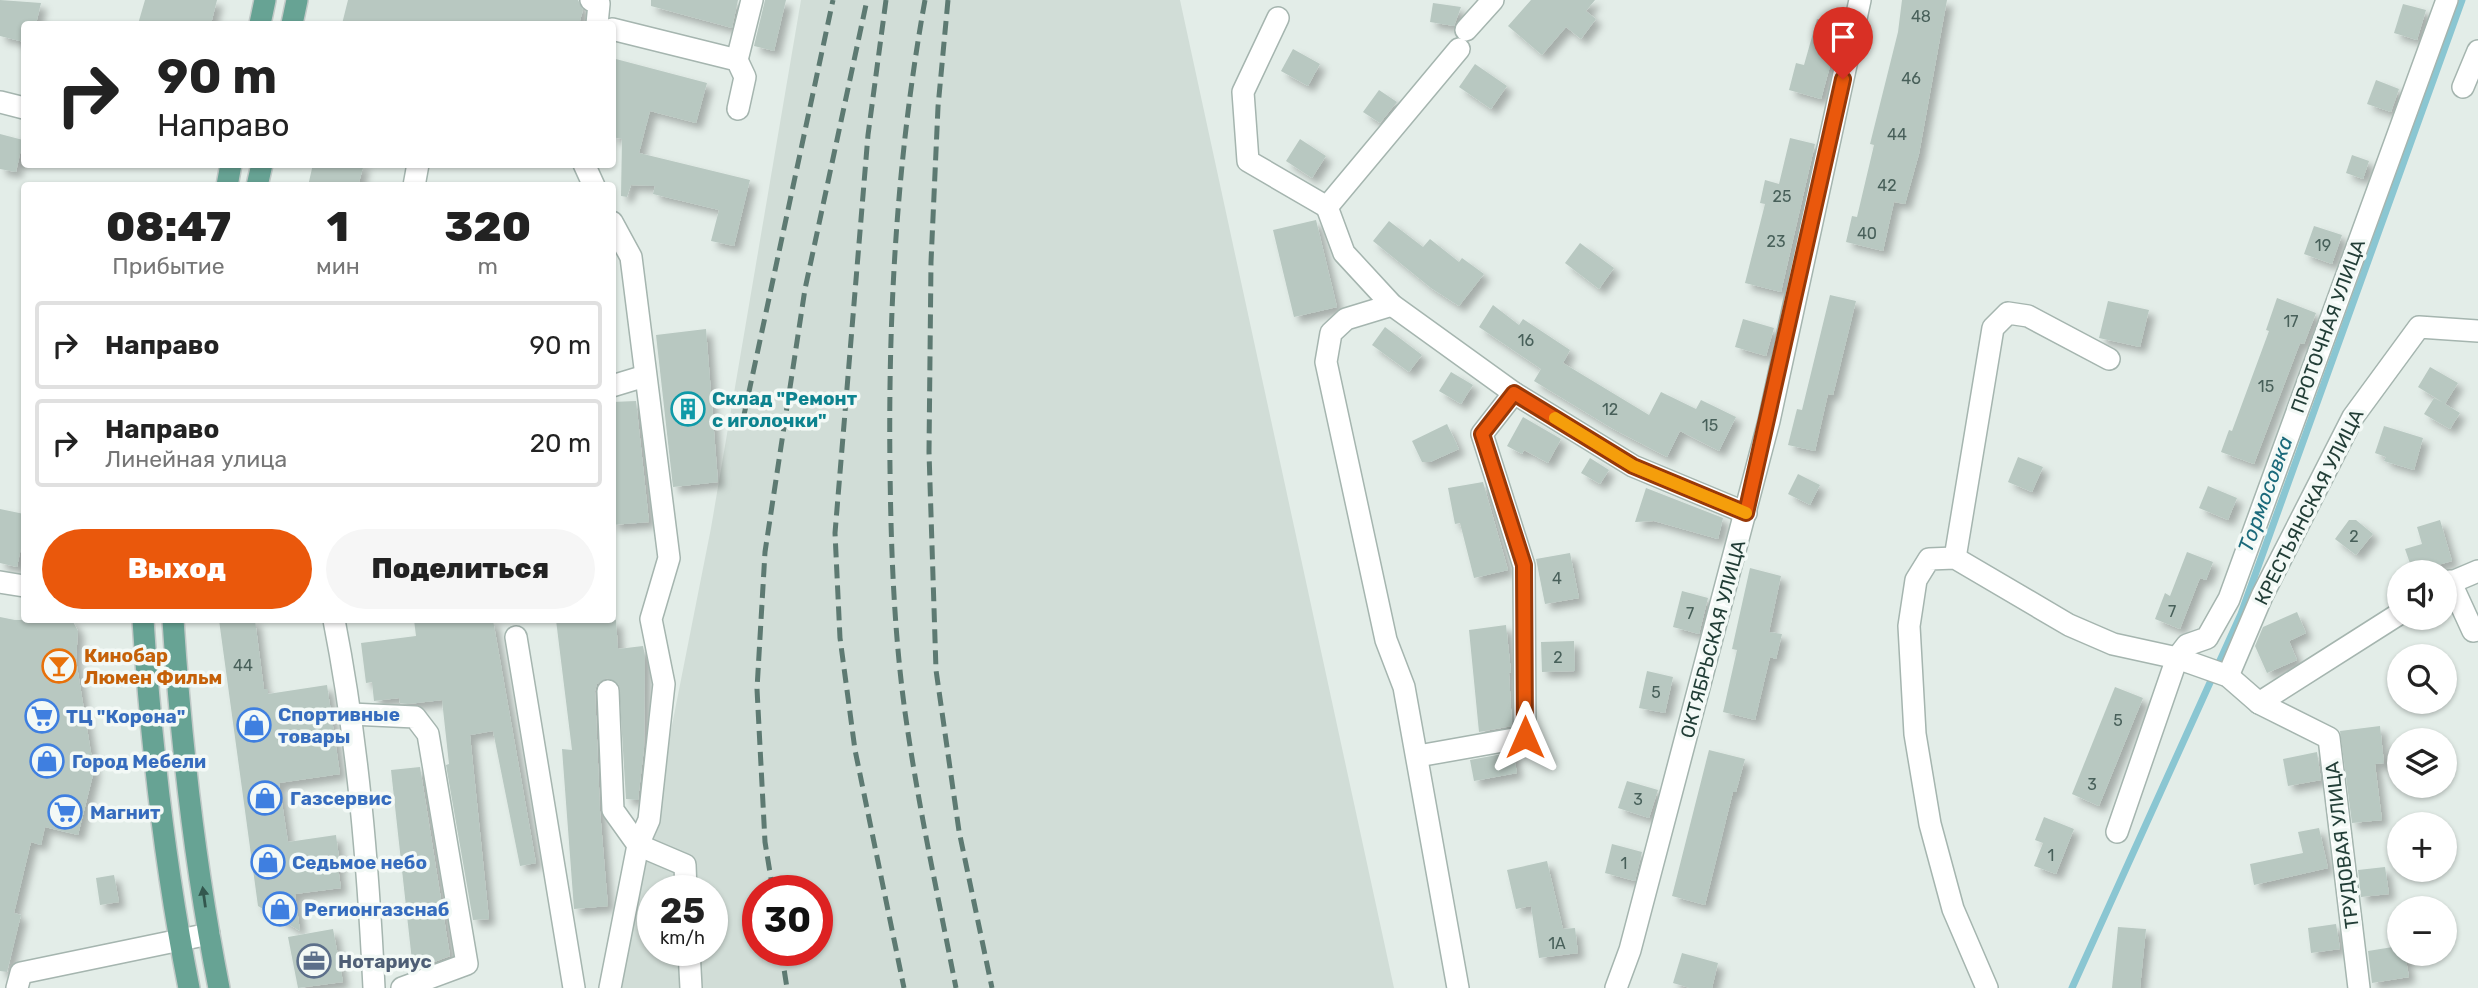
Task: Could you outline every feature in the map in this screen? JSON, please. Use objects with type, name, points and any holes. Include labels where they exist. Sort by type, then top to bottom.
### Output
[{"type":"main road","points":[[261,21],[265,0]]},
{"type":"main road","points":[[293,21],[297,0]]},
{"type":"main road","points":[[143,623],[149,712],[179,939],[189,988]]},
{"type":"main road","points":[[173,623],[179,710],[208,934],[219,988]]},
{"type":"street","points":[[738,109],[745,77],[737,60],[752,0]]},
{"type":"street","points":[[1327,207],[1493,0]]},
{"type":"street","name":"ОКТЯБРЬСКАЯ УЛИЦА","points":[[1616,988],[1630,950],[1769,421],[1860,0]]},
{"type":"street","name":"ПРОТОЧНАЯ УЛИЦА","points":[[2176,658],[2187,645],[2207,638],[2229,599],[2447,0]]},
{"type":"street","points":[[1278,18],[1243,92],[1248,161],[1327,207],[1344,253],[1392,305],[1514,393],[1633,466],[1746,513]]},
{"type":"street","points":[[616,30],[737,60]]},
{"type":"street","points":[[2463,87],[2478,51]]},
{"type":"street","points":[[0,102],[21,107]]},
{"type":"street","points":[[610,988],[638,845],[649,820],[664,684],[651,619],[669,558],[631,257],[616,229]]},
{"type":"street","points":[[1392,305],[1346,319],[1331,333],[1326,362],[1386,640],[1404,687],[1458,988]]},
{"type":"street","points":[[1955,558],[1993,328],[2008,313],[2028,316],[2109,359]]},
{"type":"street","name":"КРЕСТЬЯНСКАЯ УЛИЦА","points":[[2228,676],[2262,596],[2361,405],[2419,327],[2478,331]]},
{"type":"street","points":[[616,385],[645,376]]},
{"type":"street","points":[[1418,756],[1525,737],[1524,565],[1482,434],[1514,393]]},
{"type":"street","points":[[1987,988],[1953,909],[1930,824],[1915,734],[1909,626],[1916,580],[1929,559],[1955,558],[2069,625],[2113,644],[2176,658],[2228,676],[2259,703],[2387,622]]},
{"type":"street","points":[[2457,579],[2478,571]]},
{"type":"street","points":[[0,582],[21,586]]},
{"type":"street","points":[[2457,600],[2473,631],[2478,630]]},
{"type":"street","points":[[335,623],[351,714],[366,839],[374,988]]},
{"type":"street","points":[[516,637],[574,988]]},
{"type":"street","points":[[2118,832],[2176,658]]},
{"type":"street","points":[[608,691],[613,810],[638,845],[685,865],[685,875]]},
{"type":"street","name":"ТРУДОВАЯ УЛИЦА","points":[[2259,703],[2329,737],[2359,988]]},
{"type":"street","points":[[351,714],[415,717],[428,734],[467,964],[402,988]]},
{"type":"street","points":[[17,988],[21,973],[208,934]]},
{"type":"street","points":[[690,966],[691,988]]},
{"type":"shaded area","points":[[801,0],[1180,0],[1394,988],[620,988],[637,902],[637,966],[728,966],[728,875],[642,875],[711,528]]},
{"type":"building","points":[[0,0],[41,3],[37,21],[21,21],[21,41],[0,36]]},
{"type":"building","points":[[145,0],[217,0],[212,21],[139,21]]},
{"type":"building","points":[[348,0],[578,0],[583,10],[580,21],[343,21]]},
{"type":"building","points":[[651,0],[738,0],[732,28],[651,6]]},
{"type":"building","points":[[765,0],[786,0],[774,51],[754,46]]},
{"type":"building","points":[[1531,0],[1595,0],[1586,11],[1596,19],[1581,39],[1566,27],[1542,55],[1508,26]]},
{"type":"building","points":[[1902,0],[1947,0],[1919,154],[1905,204],[1894,202],[1883,251],[1846,242],[1852,216],[1857,217],[1874,145],[1870,144],[1898,32]]},
{"type":"building","points":[[1433,3],[1461,7],[1454,26],[1430,22]]},
{"type":"building","points":[[2403,4],[2426,10],[2417,40],[2394,33]]},
{"type":"building","points":[[1817,19],[1841,26],[1821,99],[1789,90],[1796,63],[1804,65]]},
{"type":"building","points":[[1293,49],[1320,64],[1308,86],[1281,71]]},
{"type":"building","points":[[616,59],[707,83],[696,123],[650,111],[639,153],[750,180],[734,246],[711,241],[719,210],[653,194],[655,186],[631,185],[627,197],[621,196],[622,139],[616,138]]},
{"type":"building","points":[[1475,64],[1507,86],[1491,109],[1459,87]]},
{"type":"building","points":[[2376,80],[2399,89],[2391,112],[2367,104]]},
{"type":"building","points":[[1379,90],[1397,102],[1380,123],[1363,112]]},
{"type":"building","points":[[0,134],[21,139],[16,172],[0,169]]},
{"type":"building","points":[[1790,138],[1815,144],[1781,292],[1745,283],[1765,204],[1760,203],[1765,180],[1779,184]]},
{"type":"building","points":[[1300,139],[1326,156],[1312,178],[1286,161]]},
{"type":"building","points":[[2352,155],[2369,161],[2363,179],[2346,173]]},
{"type":"building","points":[[312,168],[363,168],[359,182],[309,182]]},
{"type":"building","points":[[1316,220],[1337,307],[1294,317],[1273,230]]},
{"type":"building","points":[[1389,221],[1423,247],[1430,239],[1459,262],[1462,258],[1484,274],[1459,306],[1431,288],[1373,241]]},
{"type":"building","points":[[2314,226],[2342,235],[2332,264],[2304,254]]},
{"type":"building","points":[[1580,243],[1614,268],[1599,289],[1565,263]]},
{"type":"building","points":[[1830,295],[1856,301],[1833,395],[1828,394],[1815,451],[1788,445],[1797,409],[1802,410]]},
{"type":"building","points":[[2277,298],[2316,313],[2304,344],[2300,343],[2254,464],[2221,452],[2229,430],[2232,431],[2269,331],[2266,330]]},
{"type":"building","points":[[2108,301],[2149,310],[2140,347],[2099,338]]},
{"type":"building","points":[[1493,305],[1519,325],[1523,319],[1570,350],[1563,363],[1649,415],[1661,392],[1696,409],[1701,400],[1736,417],[1719,451],[1680,431],[1667,457],[1613,429],[1534,381],[1541,369],[1479,327]]},
{"type":"building","points":[[1743,319],[1774,328],[1766,356],[1735,347]]},
{"type":"building","points":[[1385,327],[1422,355],[1409,372],[1372,345]]},
{"type":"building","name":"Склад \"Ремонт с иголочки\"","points":[[706,329],[718,482],[673,487],[656,335]]},
{"type":"building","points":[[2430,367],[2458,383],[2445,404],[2460,413],[2450,429],[2424,414],[2434,398],[2444,403],[2418,387]]},
{"type":"building","points":[[1451,372],[1473,385],[1461,404],[1439,391]]},
{"type":"building","points":[[636,401],[649,522],[616,525],[616,402]]},
{"type":"building","points":[[1523,417],[1561,439],[1548,463],[1524,450],[1522,454],[1507,446]]},
{"type":"building","points":[[1447,424],[1459,449],[1430,462],[1422,462],[1412,441]]},
{"type":"building","points":[[2384,426],[2423,438],[2414,470],[2384,461],[2386,457],[2375,453]]},
{"type":"building","points":[[2018,457],[2043,467],[2032,492],[2008,482]]},
{"type":"building","points":[[1590,458],[1609,470],[1600,484],[1581,473]]},
{"type":"building","points":[[1798,474],[1820,485],[1810,505],[1788,494]]},
{"type":"building","points":[[1483,482],[1508,570],[1474,578],[1460,523],[1455,524],[1448,488]]},
{"type":"building","points":[[2208,486],[2237,498],[2228,520],[2199,508]]},
{"type":"building","points":[[1646,488],[1723,518],[1718,539],[1654,521],[1635,522]]},
{"type":"building","points":[[0,509],[21,513],[21,548],[17,567],[0,563]]},
{"type":"building","points":[[2349,520],[2356,520],[2373,534],[2356,555],[2335,539]]},
{"type":"building","points":[[2440,520],[2452,560],[2409,560],[2405,549],[2422,544],[2417,527]]},
{"type":"building","points":[[2187,552],[2213,562],[2206,580],[2200,578],[2180,629],[2155,619],[2165,593],[2170,596]]},
{"type":"building","points":[[1570,553],[1579,598],[1545,604],[1536,559]]},
{"type":"building","points":[[1750,568],[1781,576],[1769,632],[1782,634],[1776,659],[1770,657],[1755,720],[1723,712],[1737,650],[1732,649]]},
{"type":"building","points":[[1682,591],[1708,598],[1699,634],[1673,627]]},
{"type":"building","points":[[2297,612],[2306,633],[2289,641],[2297,660],[2267,673],[2255,646],[2263,627]]},
{"type":"building","name":"ТЦ \"Корона\"","points":[[0,617],[21,620],[21,623],[74,623],[78,631],[76,660],[94,771],[78,835],[45,827],[41,845],[31,842],[14,913],[21,915],[7,972],[0,971]]},
{"type":"building","points":[[616,620],[618,649],[643,646],[644,748],[638,800],[626,799],[619,685],[607,678],[597,684],[595,691],[600,811],[608,906],[574,909],[562,749],[572,750],[556,623],[616,623]]},
{"type":"building","points":[[219,623],[255,623],[264,689],[268,689],[268,694],[327,685],[340,774],[279,783],[288,842],[336,835],[341,888],[295,894],[300,931],[258,906]]},
{"type":"building","points":[[414,623],[494,623],[536,863],[520,866],[493,731],[470,735],[489,919],[473,920],[446,765],[449,764],[442,700],[408,704],[400,703],[399,698],[374,701],[372,682],[366,683],[361,643],[416,636]]},
{"type":"building","points":[[1506,625],[1511,672],[1512,726],[1479,732],[1469,630]]},
{"type":"building","points":[[1574,641],[1575,671],[1542,672],[1541,642]]},
{"type":"building","points":[[1647,671],[1673,677],[1665,713],[1639,708]]},
{"type":"building","points":[[2115,687],[2143,698],[2099,806],[2072,794]]},
{"type":"building","points":[[2380,726],[2384,763],[2375,764],[2382,820],[2352,823],[2340,731]]},
{"type":"building","points":[[1709,750],[1745,759],[1736,792],[1733,792],[1705,905],[1672,896]]},
{"type":"building","points":[[1513,752],[1517,773],[1474,781],[1470,760]]},
{"type":"building","points":[[2317,752],[2321,780],[2288,786],[2283,759]]},
{"type":"building","points":[[420,767],[450,956],[413,970],[391,770]]},
{"type":"building","points":[[1627,781],[1658,790],[1649,818],[1618,808]]},
{"type":"building","points":[[2044,817],[2074,829],[2056,874],[2034,866],[2043,843],[2035,840]]},
{"type":"building","points":[[2319,828],[2328,868],[2254,885],[2250,864],[2303,853],[2298,832]]},
{"type":"building","points":[[1612,844],[1642,852],[1635,881],[1605,873]]},
{"type":"building","points":[[1547,861],[1563,929],[1575,928],[1578,953],[1539,958],[1531,906],[1516,909],[1507,870]]},
{"type":"building","points":[[2385,867],[2389,894],[2361,897],[2358,870]]},
{"type":"building","points":[[114,875],[119,902],[100,905],[96,878]]},
{"type":"building","points":[[2336,924],[2340,949],[2311,953],[2308,928]]},
{"type":"building","points":[[2118,927],[2146,929],[2140,988],[2112,988]]},
{"type":"building","points":[[333,929],[343,982],[298,988],[288,937]]},
{"type":"building","points":[[2387,948],[2387,966],[2407,966],[2409,977],[2372,983],[2368,951]]},
{"type":"building","points":[[1682,953],[1718,963],[1712,988],[1690,988],[1673,983]]},
{"type":"waterway","name":"Тормосовка","points":[[2072,988],[2241,614],[2462,0]]},
{"type":"railway","points":[[744,415],[833,0]]},
{"type":"railway","points":[[770,875],[765,842],[757,689],[765,552],[805,289],[867,0]]},
{"type":"railway","points":[[886,0],[868,135],[835,533],[840,638],[855,750],[904,988]]},
{"type":"railway","points":[[925,0],[907,117],[896,234],[890,410],[891,530],[905,712],[922,816],[956,988]]},
{"type":"railway","points":[[948,0],[938,107],[931,262],[929,452],[936,670],[959,831],[992,988]]},
{"type":"railway","points":[[784,966],[787,988]]},
{"type":"slow traffic","points":[[1555,418],[1633,466],[1746,513]]},
{"type":"place","name":"Склад \"Ремонт с иголочки\"","points":[[688,409]]},
{"type":"place","name":"Кинобар Люмен Фильм","points":[[59,666]]},
{"type":"place","name":"ТЦ \"Корона\"","points":[[42,716]]},
{"type":"place","name":"Спортивные товары","points":[[254,725]]},
{"type":"place","name":"Город Мебели","points":[[47,761]]},
{"type":"place","name":"Газсервис","points":[[265,798]]},
{"type":"place","name":"Магнит","points":[[65,812]]},
{"type":"place","name":"Седьмое небо","points":[[268,862]]},
{"type":"place","name":"Регионгазснаб","points":[[280,909]]},
{"type":"place","name":"Нотариус","points":[[314,961]]},
{"type":"route","points":[[1525,737],[1524,565],[1482,434],[1514,393],[1633,466],[1746,513],[1769,421],[1843,79]]}]
